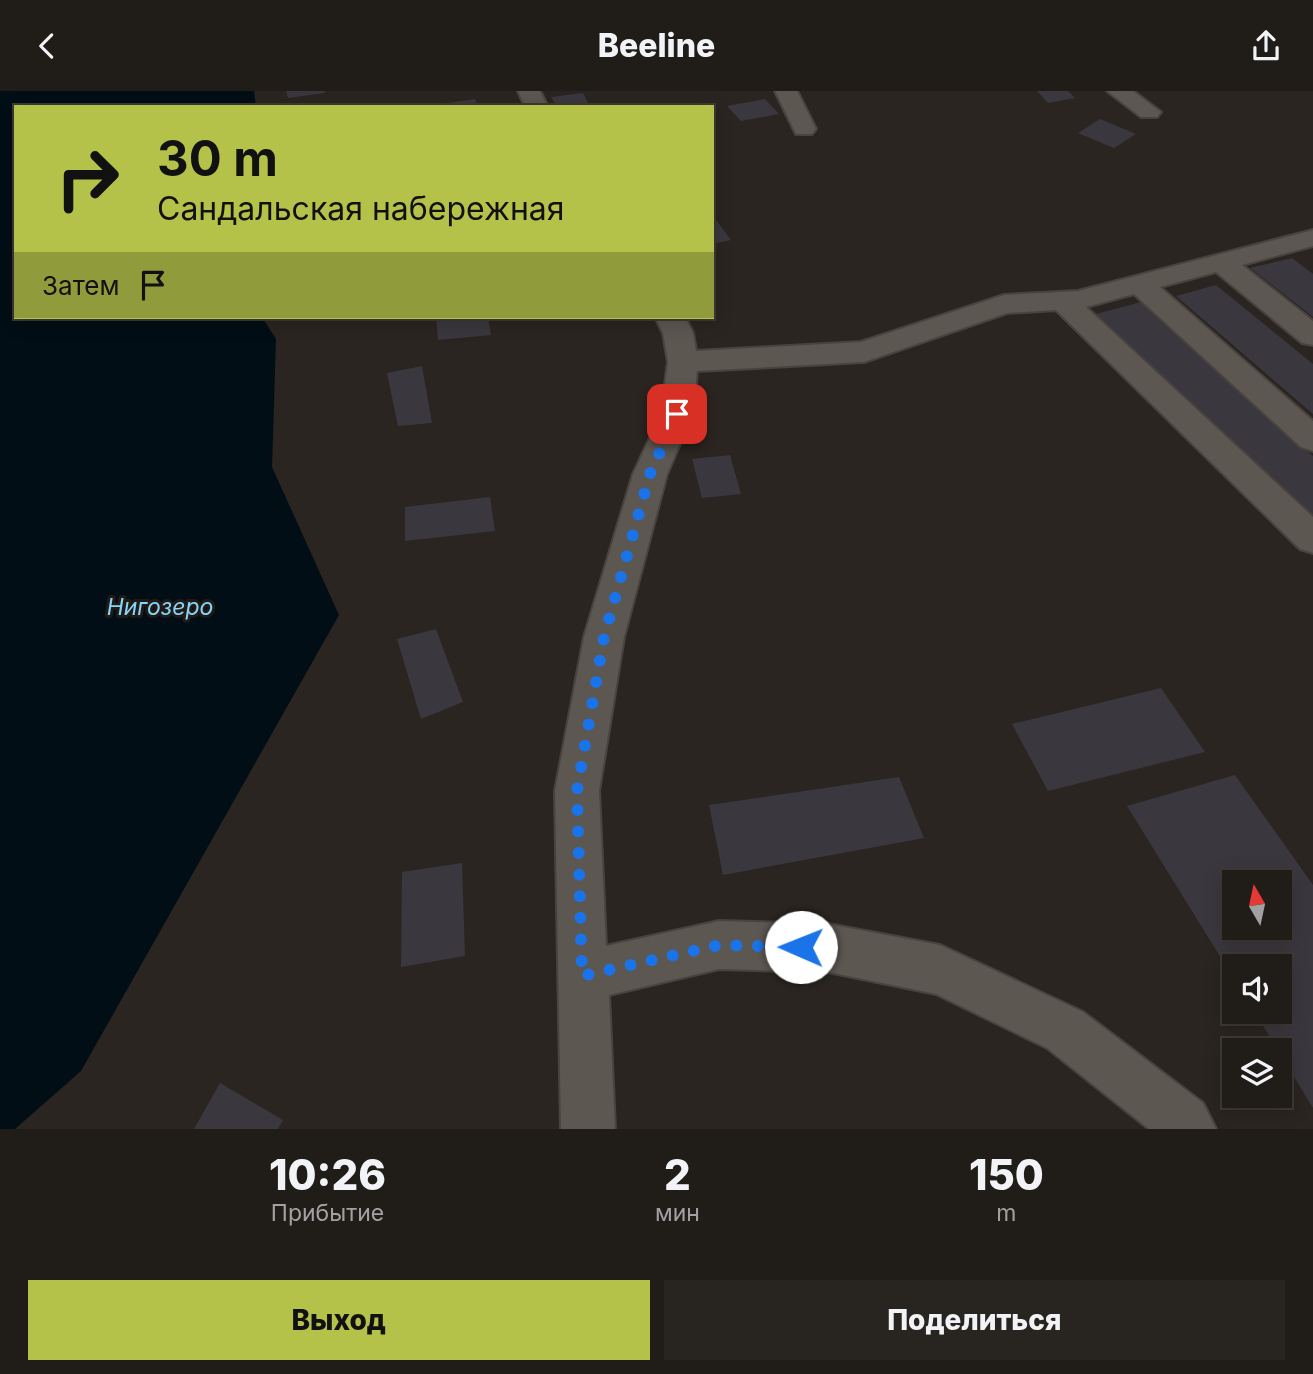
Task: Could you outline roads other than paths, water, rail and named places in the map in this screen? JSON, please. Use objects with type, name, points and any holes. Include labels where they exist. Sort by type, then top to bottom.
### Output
[{"type":"street","points":[[786,91],[804,129]]},
{"type":"street","points":[[1118,91],[1149,112]]},
{"type":"street","points":[[683,362],[864,352],[1004,304],[1065,303],[1222,262],[1308,245]]},
{"type":"street","points":[[1222,262],[1313,337]]},
{"type":"street","points":[[1140,284],[1313,439]]},
{"type":"street","points":[[1065,303],[1313,539]]},
{"type":"street","points":[[588,1129],[577,791],[604,637],[650,474],[677,414],[683,362],[678,333],[671,319]]},
{"type":"street","points":[[582,976],[719,945],[828,948],[940,970],[1065,1030],[1189,1129]]},
{"type":"water","name":"Нигозеро","points":[[0,91],[254,91],[256,105],[14,105],[14,319],[263,319],[276,339],[272,467],[339,615],[81,1071],[15,1129],[0,1129]]}]
